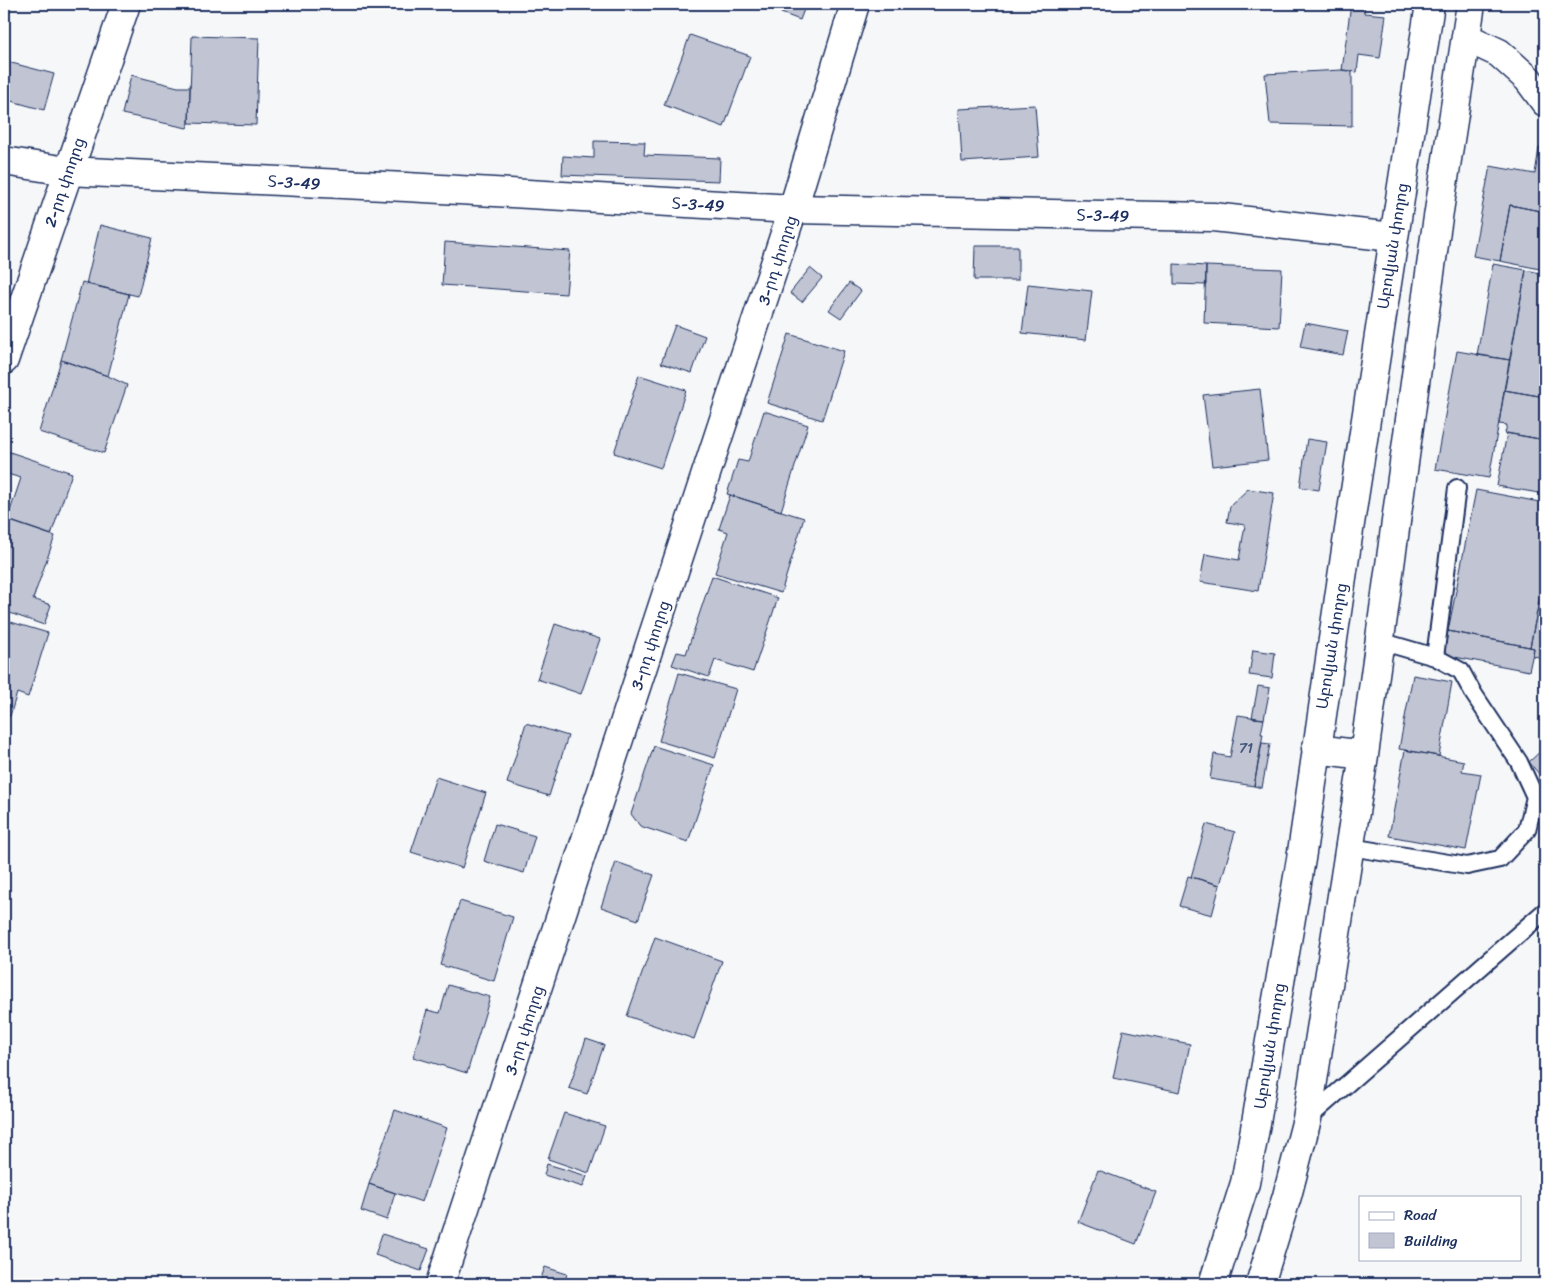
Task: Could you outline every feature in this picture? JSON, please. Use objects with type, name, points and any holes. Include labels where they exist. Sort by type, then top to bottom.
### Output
[{"type":"main road","name":"2-րդ փողոց","points":[[4,360],[67,171],[126,4]]},
{"type":"main road","name":"3-րդ փողոց","points":[[440,1284],[794,209],[855,4]]},
{"type":"main road","name":"Աբովյան փողոց","points":[[1214,1284],[1244,1183],[1301,859],[1316,749],[1430,4]]},
{"type":"main road","points":[[1260,1284],[1287,1196],[1306,1119],[1364,755],[1436,237],[1471,4]]},
{"type":"main road","points":[[1466,38],[1499,53],[1528,79],[1545,102]]},
{"type":"main road","name":"Տ-3-49","points":[[4,161],[67,171],[406,187],[794,209],[1213,217],[1394,237]]},
{"type":"main road","points":[[1316,749],[1364,755]]},
{"type":"lane","points":[[1435,657],[1456,488]]},
{"type":"lane","points":[[1350,847],[1467,866],[1500,859],[1527,830],[1535,796],[1519,762],[1473,693],[1461,671],[1435,657],[1380,642]]},
{"type":"lane","points":[[1306,1119],[1545,911]]},
{"type":"building","points":[[784,4],[806,4],[800,20],[781,13]]},
{"type":"building","points":[[1351,4],[1365,4],[1364,13],[1386,15],[1380,58],[1359,55],[1357,72],[1342,70]]},
{"type":"building","points":[[690,35],[750,56],[724,127],[664,105]]},
{"type":"building","points":[[192,36],[259,38],[256,125],[189,123]]},
{"type":"building","points":[[4,61],[54,74],[44,110],[4,99]]},
{"type":"building","points":[[1352,71],[1352,126],[1270,124],[1265,74]]},
{"type":"building","points":[[131,75],[178,87],[190,87],[189,123],[187,128],[122,114]]},
{"type":"building","points":[[1035,105],[1039,157],[962,162],[959,109]]},
{"type":"building","points":[[594,141],[645,142],[644,155],[720,158],[719,181],[562,175],[563,156],[594,158]]},
{"type":"building","points":[[1539,148],[1545,149],[1545,212],[1510,205],[1500,261],[1473,256],[1490,166],[1535,174]]},
{"type":"building","points":[[1510,205],[1545,212],[1545,270],[1500,261]]},
{"type":"building","points":[[100,225],[152,238],[138,296],[86,284]]},
{"type":"building","points":[[445,242],[570,251],[566,294],[442,285]]},
{"type":"building","points":[[975,246],[1018,246],[1018,280],[974,280]]},
{"type":"building","points":[[1174,264],[1206,266],[1206,285],[1174,284]]},
{"type":"building","points":[[1493,264],[1526,270],[1510,360],[1477,355]]},
{"type":"building","points":[[1206,266],[1282,269],[1279,327],[1204,323]]},
{"type":"building","points":[[810,268],[822,278],[802,302],[790,293]]},
{"type":"building","points":[[1526,270],[1545,274],[1545,397],[1504,390]]},
{"type":"building","points":[[82,282],[129,294],[108,376],[61,360]]},
{"type":"building","points":[[849,283],[861,291],[841,318],[829,310]]},
{"type":"building","points":[[1028,284],[1092,291],[1086,340],[1022,333]]},
{"type":"building","points":[[1305,323],[1348,331],[1343,355],[1300,347]]},
{"type":"building","points":[[675,325],[705,336],[692,373],[661,363]]},
{"type":"building","points":[[789,334],[844,351],[822,420],[767,403]]},
{"type":"building","points":[[1457,351],[1510,360],[1489,478],[1435,469]]},
{"type":"building","points":[[61,360],[108,376],[127,385],[104,453],[39,432]]},
{"type":"building","points":[[639,375],[686,390],[661,468],[614,453]]},
{"type":"building","points":[[1260,389],[1268,460],[1212,466],[1203,395]]},
{"type":"building","points":[[1504,390],[1545,397],[1545,440],[1505,433],[1507,425],[1499,424]]},
{"type":"building","points":[[764,411],[808,425],[781,511],[727,494],[738,460],[748,462]]},
{"type":"building","points":[[1507,433],[1545,440],[1545,494],[1497,486]]},
{"type":"building","points":[[1307,439],[1327,442],[1319,490],[1300,487]]},
{"type":"building","points":[[4,450],[72,473],[51,535],[7,520],[21,478],[4,473]]},
{"type":"building","points":[[1248,489],[1274,493],[1258,591],[1200,582],[1205,554],[1239,560],[1245,525],[1227,522],[1230,506]]},
{"type":"building","points":[[1476,490],[1545,503],[1545,570],[1530,647],[1448,631]]},
{"type":"building","points":[[730,495],[804,518],[781,593],[715,573],[728,532],[719,529]]},
{"type":"building","points":[[5,519],[55,536],[33,599],[51,605],[44,625],[4,611]]},
{"type":"building","points":[[712,576],[778,598],[753,672],[715,660],[709,677],[672,665],[677,652],[686,654]]},
{"type":"building","points":[[1540,598],[1545,599],[1545,658],[1533,656],[1534,648],[1530,647]]},
{"type":"building","points":[[4,620],[48,633],[28,697],[17,693],[10,716],[4,714]]},
{"type":"building","points":[[555,624],[600,639],[581,694],[537,679]]},
{"type":"building","points":[[1448,631],[1534,648],[1529,671],[1444,655]]},
{"type":"building","points":[[1253,650],[1275,653],[1272,678],[1249,675]]},
{"type":"building","points":[[679,673],[736,689],[715,758],[659,741]]},
{"type":"building","points":[[1413,675],[1452,682],[1439,756],[1399,749]]},
{"type":"building","points":[[1258,686],[1270,688],[1264,719],[1252,718]]},
{"type":"building","points":[[1238,715],[1264,719],[1254,786],[1210,779],[1214,754],[1230,757]]},
{"type":"building","points":[[526,723],[568,736],[549,796],[507,783]]},
{"type":"building","points":[[1262,743],[1270,744],[1262,788],[1254,786]]},
{"type":"building","points":[[654,746],[714,765],[688,842],[640,826],[631,814]]},
{"type":"building","points":[[1545,747],[1545,781],[1529,762]]},
{"type":"building","points":[[1405,750],[1464,761],[1462,771],[1481,774],[1466,850],[1389,836]]},
{"type":"building","points":[[436,777],[486,793],[462,868],[411,852]]},
{"type":"building","points":[[495,824],[535,836],[524,873],[484,861]]},
{"type":"building","points":[[1206,824],[1235,832],[1220,885],[1191,877]]},
{"type":"building","points":[[616,862],[654,875],[638,920],[601,907]]},
{"type":"building","points":[[1188,876],[1220,885],[1212,915],[1179,906]]},
{"type":"building","points":[[460,901],[513,917],[494,981],[440,965]]},
{"type":"building","points":[[655,937],[722,961],[694,1039],[627,1016]]},
{"type":"building","points":[[448,985],[490,997],[467,1073],[413,1057],[427,1010],[440,1013]]},
{"type":"building","points":[[1123,1030],[1190,1044],[1180,1092],[1113,1078]]},
{"type":"building","points":[[586,1039],[604,1045],[587,1094],[569,1088]]},
{"type":"building","points":[[395,1110],[447,1128],[422,1202],[369,1184]]},
{"type":"building","points":[[564,1113],[605,1126],[589,1173],[548,1159]]},
{"type":"building","points":[[547,1164],[587,1176],[583,1187],[544,1175]]},
{"type":"building","points":[[1098,1170],[1156,1192],[1136,1244],[1078,1222]]},
{"type":"building","points":[[369,1184],[395,1193],[387,1220],[361,1211]]},
{"type":"building","points":[[382,1234],[429,1249],[421,1271],[375,1255]]},
{"type":"building","points":[[545,1267],[567,1274],[564,1284],[539,1284]]}]
